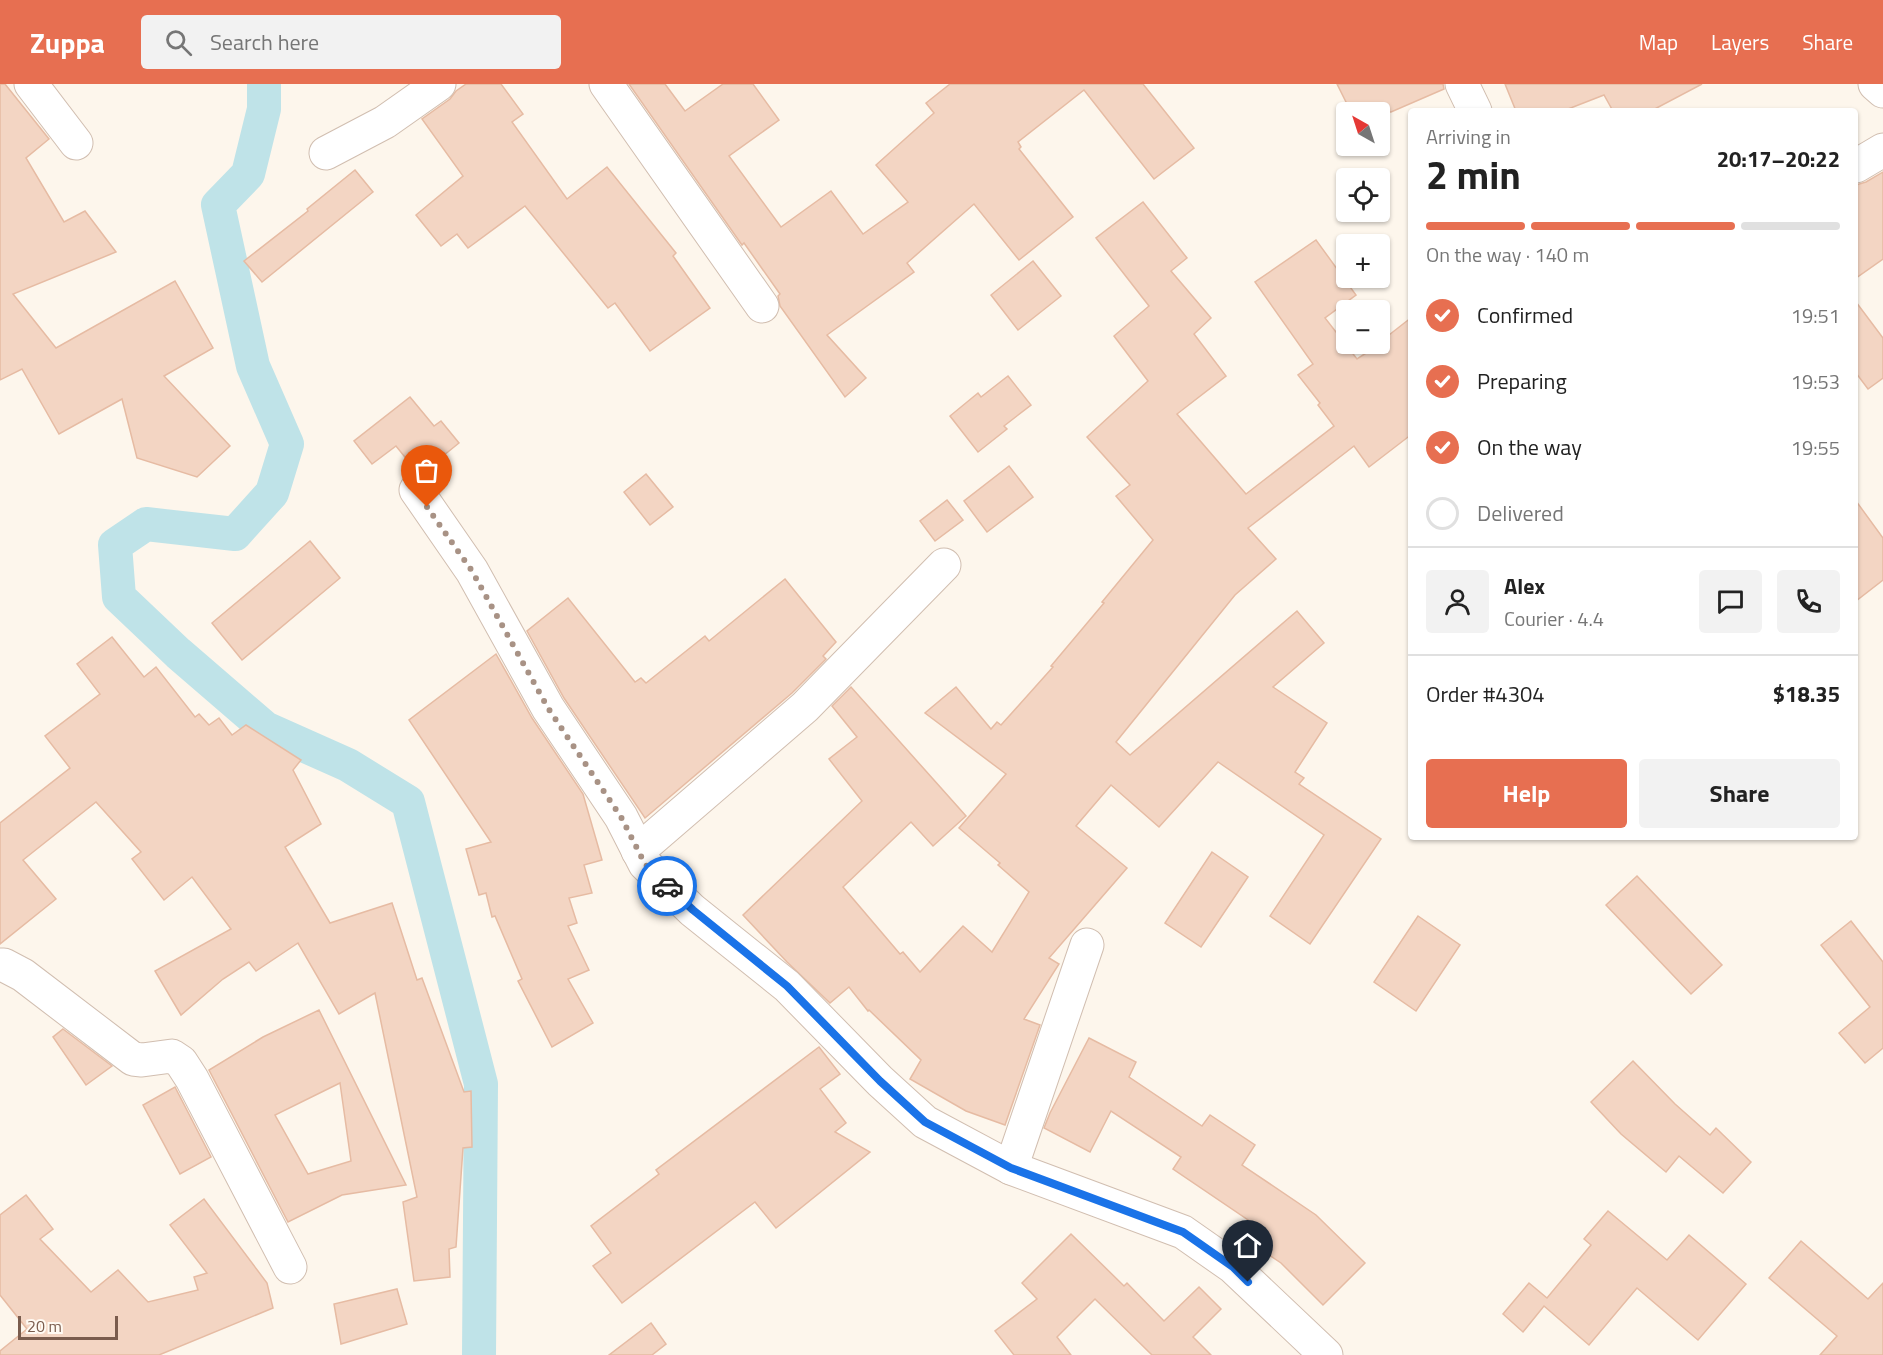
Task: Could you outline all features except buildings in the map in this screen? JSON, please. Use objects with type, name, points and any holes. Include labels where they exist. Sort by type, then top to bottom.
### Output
[{"type":"street","points":[[31,84],[76,143]]},
{"type":"street","points":[[326,153],[385,122],[439,84]]},
{"type":"street","points":[[606,84],[762,306]]},
{"type":"street","points":[[1462,84],[1474,108]]},
{"type":"street","points":[[1875,84],[1883,91]]},
{"type":"street","points":[[1858,165],[1883,150]]},
{"type":"street","points":[[416,490],[472,571],[548,708],[621,817],[645,864],[693,910],[787,986],[880,1081],[925,1122],[1011,1168],[1183,1232],[1233,1267],[1326,1355]]},
{"type":"street","points":[[638,851],[805,707],[944,565]]},
{"type":"street","points":[[1011,1168],[1087,945]]},
{"type":"street","points":[[0,965],[23,975],[133,1059],[172,1056],[181,1062],[290,1268]]},
{"type":"waterway","points":[[264,84],[264,109],[248,174],[218,205],[253,366],[287,444],[272,493],[235,534],[146,524],[115,545],[119,597],[178,653],[265,728],[348,765],[408,802],[481,1084],[479,1355]]},
{"type":"way so far","points":[[427,507],[472,571],[548,708],[621,817],[645,864],[667,886]]},
{"type":"route","points":[[667,886],[787,986],[880,1081],[925,1122],[1011,1168],[1183,1232],[1233,1267],[1248,1282]]}]
